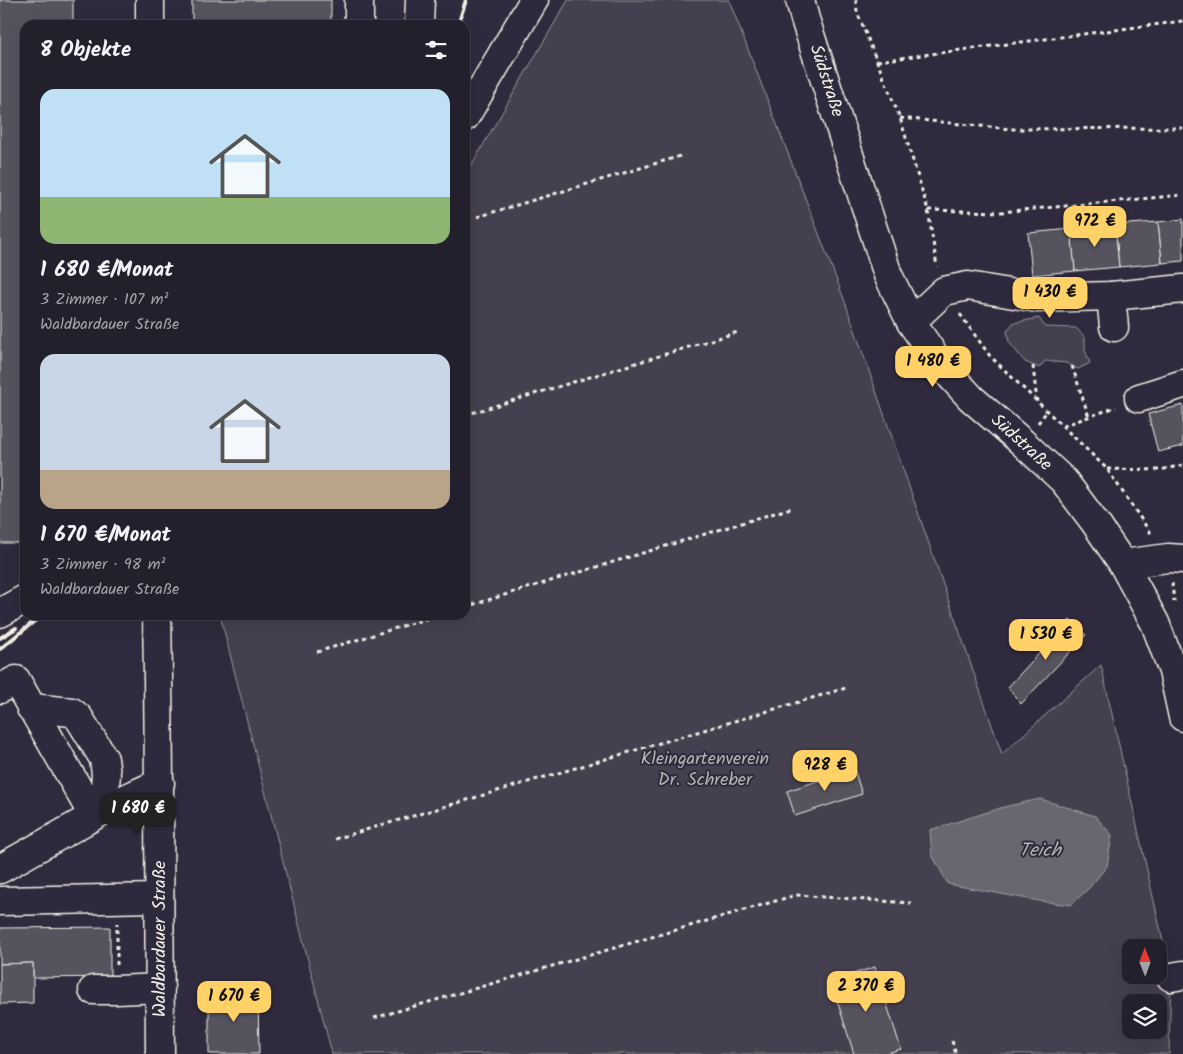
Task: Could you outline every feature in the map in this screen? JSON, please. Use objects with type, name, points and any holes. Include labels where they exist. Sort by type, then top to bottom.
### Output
[{"type":"street","points":[[150,0],[150,20]]},
{"type":"street","points":[[359,0],[359,20]]},
{"type":"street","points":[[419,20],[420,0]]},
{"type":"street","points":[[470,109],[534,0]]},
{"type":"street","name":"Südstraße","points":[[800,0],[888,275],[912,322],[940,364],[971,398],[1064,481],[1124,564],[1155,623],[1173,671],[1183,717]]},
{"type":"street","points":[[912,322],[944,291],[968,286],[1037,298],[1111,296],[1183,289]]},
{"type":"street","points":[[1111,296],[1114,327]]},
{"type":"street","points":[[1139,398],[1183,384]]},
{"type":"street","points":[[1124,564],[1175,558]]},
{"type":"street","points":[[0,613],[20,602]]},
{"type":"street","name":"Waldbardauer Straße","points":[[157,620],[160,783],[160,1054]]},
{"type":"street","points":[[0,689],[16,680],[98,813]]},
{"type":"street","points":[[32,708],[72,712],[79,718],[104,759],[106,774],[98,813]]},
{"type":"street","points":[[0,869],[120,801],[160,783]]},
{"type":"street","points":[[0,844],[8,849],[30,852]]},
{"type":"street","points":[[0,901],[159,898]]},
{"type":"street","points":[[105,990],[160,988]]},
{"type":"path","points":[[856,0],[857,12],[900,118],[928,210],[939,278],[944,291],[990,356],[1107,469],[1175,558],[1175,606]]},
{"type":"path","points":[[877,61],[1183,21]]},
{"type":"path","points":[[900,118],[1011,129],[1183,128]]},
{"type":"path","points":[[478,217],[684,155]]},
{"type":"path","points":[[928,210],[1001,212],[1183,195]]},
{"type":"path","points":[[470,413],[738,332]]},
{"type":"path","points":[[1033,366],[1037,402]]},
{"type":"path","points":[[1072,366],[1089,417]]},
{"type":"path","points":[[1062,426],[1139,398]]},
{"type":"path","points":[[1107,469],[1160,470],[1183,465]]},
{"type":"path","points":[[470,605],[791,508]]},
{"type":"path","points":[[317,652],[423,620]]},
{"type":"path","points":[[334,839],[846,688]]},
{"type":"path","points":[[374,1018],[796,895],[911,903]]},
{"type":"path","points":[[105,990],[117,899]]},
{"type":"path","points":[[952,1041],[956,1054]]},
{"type":"green space","name":"Kleingartenverein Dr. Schreber","points":[[568,0],[729,0],[844,299],[1002,754],[1101,665],[1162,939],[1122,939],[1122,984],[1168,984],[1168,964],[1171,977],[1169,1054],[332,1054],[221,620],[470,620],[470,167]]},
{"type":"green space","points":[[1039,318],[1045,327],[1076,328],[1085,337],[1085,350],[1090,363],[1078,369],[1066,363],[1045,361],[1039,368],[1025,362],[1009,342],[1007,331],[1013,323]]},
{"type":"water","name":"Teich","points":[[1040,799],[1095,816],[1112,835],[1107,866],[1090,887],[1071,905],[948,884],[932,855],[930,830],[1004,807]]},
{"type":"building","points":[[0,0],[73,0],[73,20],[20,20],[20,543],[0,543]]},
{"type":"building","points":[[192,0],[331,0],[331,20],[192,20]]},
{"type":"building","points":[[1183,219],[1183,261],[1162,263],[1158,222]]},
{"type":"building","points":[[1158,222],[1162,263],[1119,267],[1115,225]]},
{"type":"building","points":[[1115,225],[1119,267],[1075,271],[1071,229]]},
{"type":"building","points":[[1071,229],[1075,271],[1032,275],[1028,233]]},
{"type":"building","points":[[1183,405],[1183,446],[1158,452],[1148,414]]},
{"type":"building","points":[[1070,620],[1086,635],[1021,704],[1008,687]]},
{"type":"building","points":[[854,769],[862,794],[795,816],[787,791]]},
{"type":"building","points":[[110,927],[110,977],[33,978],[33,963],[0,964],[0,928]]},
{"type":"building","points":[[33,963],[33,1003],[0,1004],[0,964]]},
{"type":"building","points":[[875,967],[901,1049],[884,1054],[854,1054],[831,981]]},
{"type":"building","points":[[258,992],[259,1054],[209,1054],[209,993]]},
{"type":"railway","points":[[460,20],[466,0]]},
{"type":"railway","points":[[0,649],[36,620]]},
{"type":"railway","points":[[0,638],[16,628]]}]
